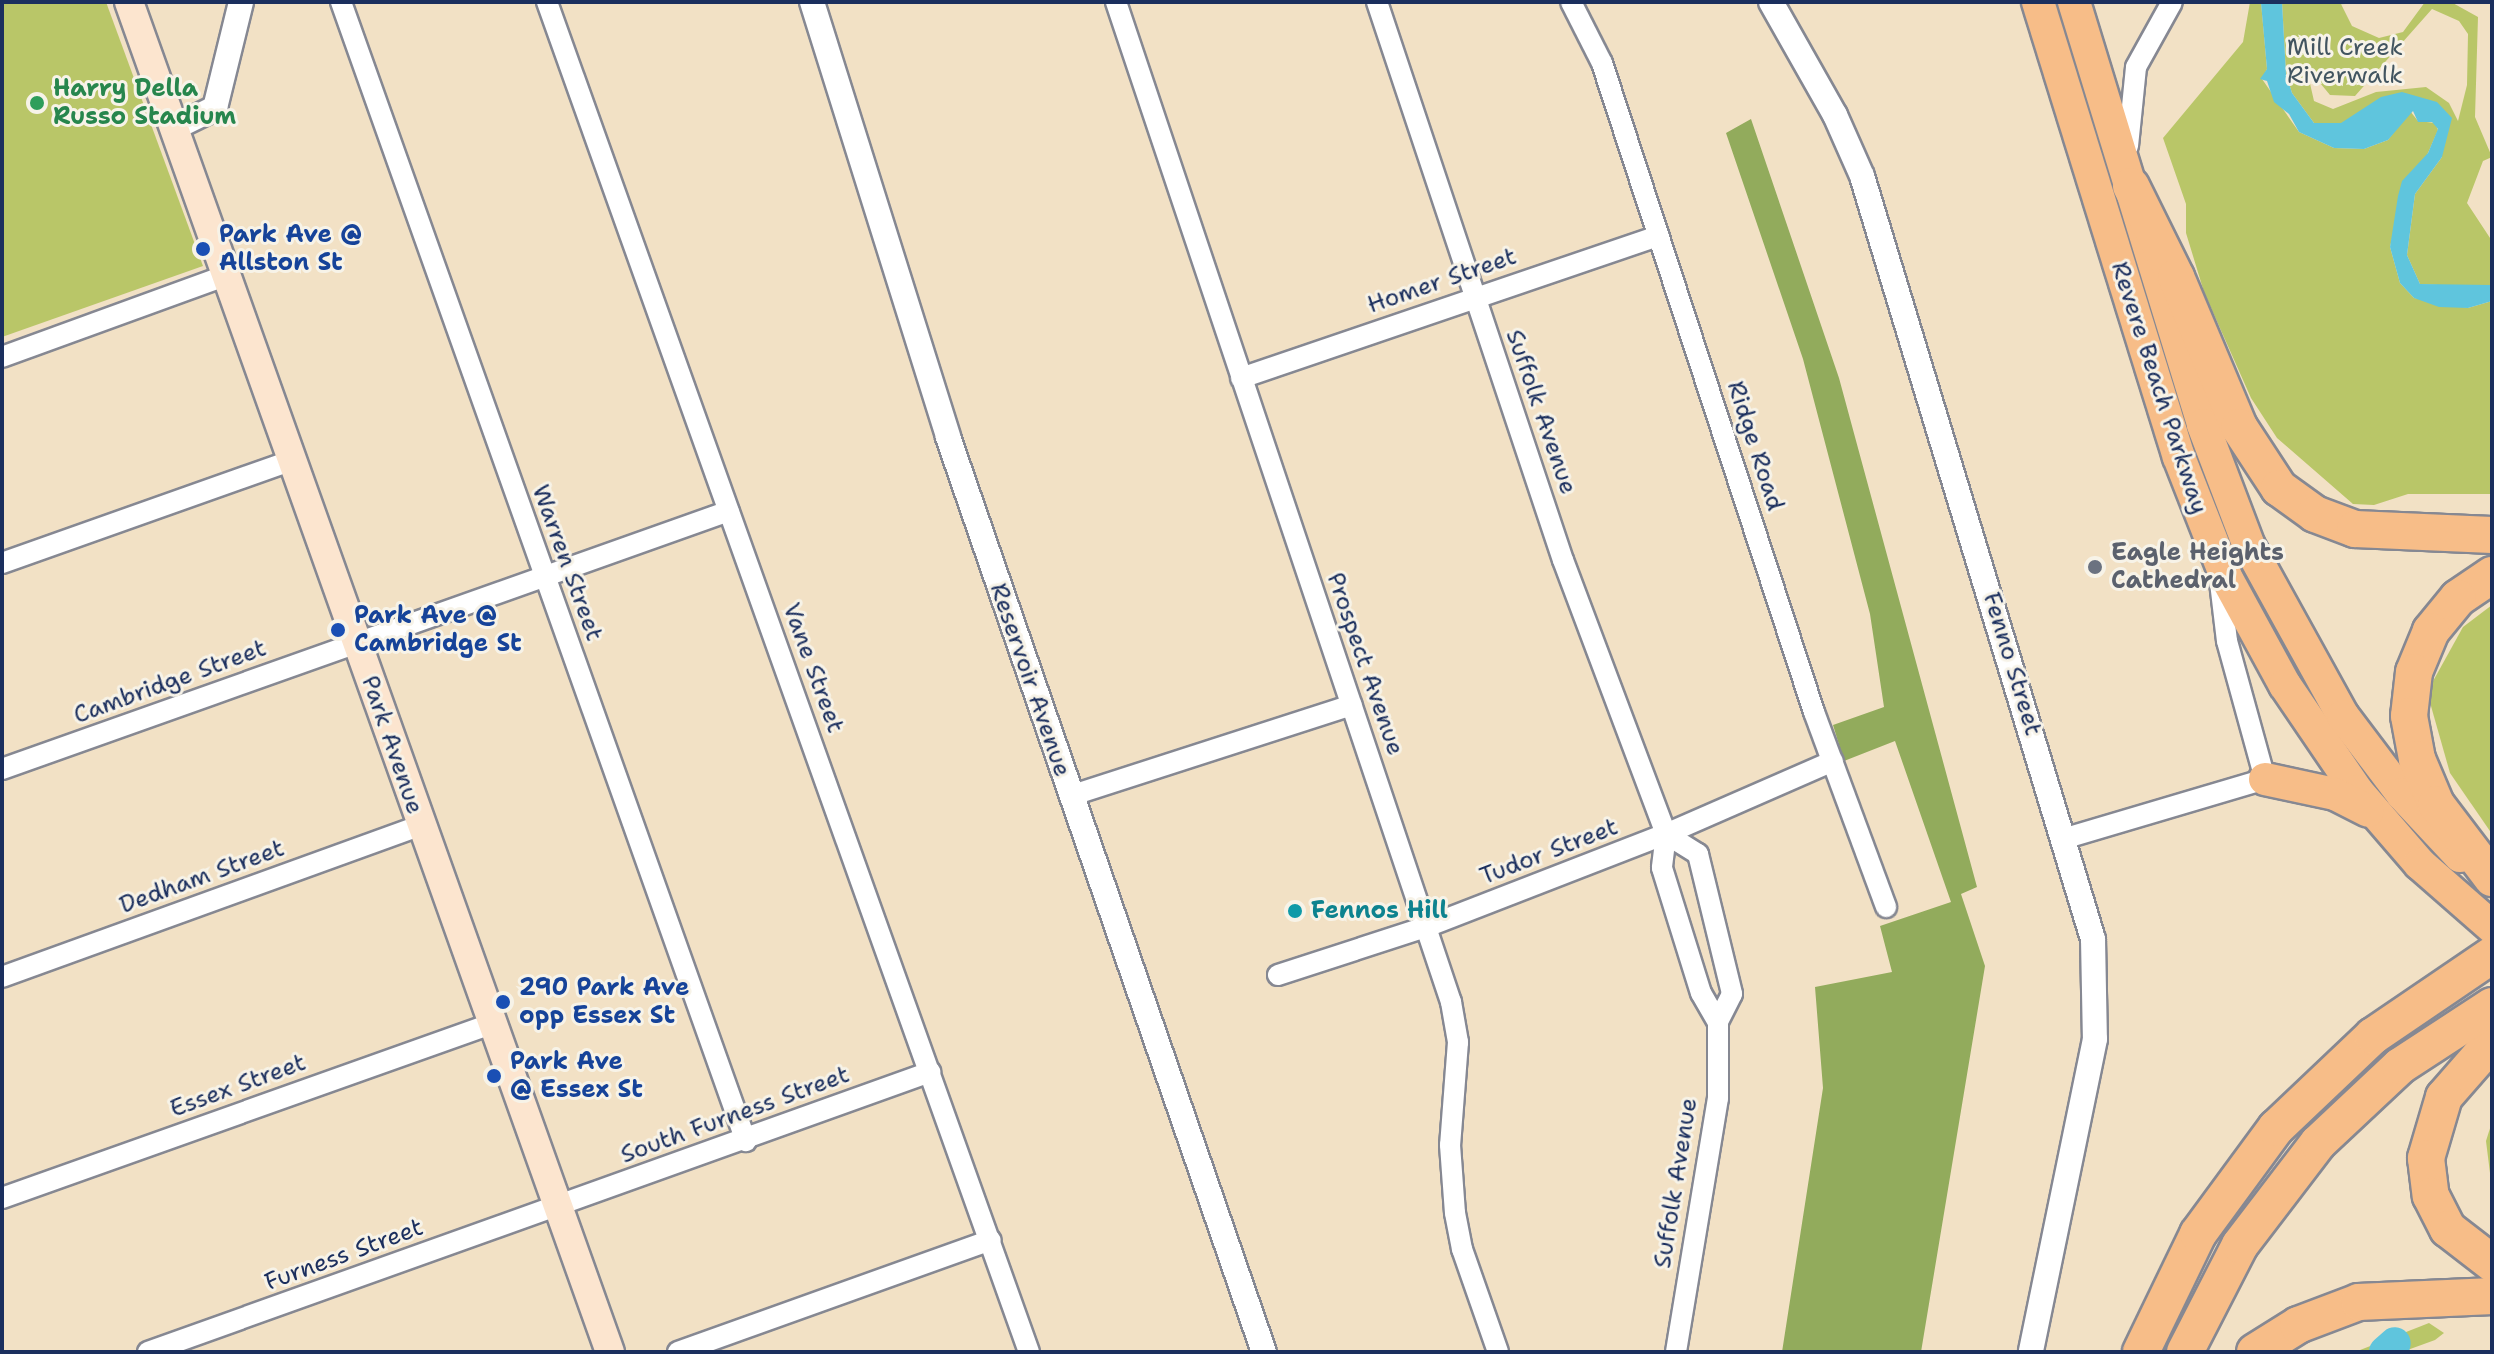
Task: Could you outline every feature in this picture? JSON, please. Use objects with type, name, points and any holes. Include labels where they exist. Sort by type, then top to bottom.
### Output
[{"type":"highway","name":"Revere Beach Parkway","points":[[2038,2],[2174,443],[2220,562],[2290,695],[2377,817],[2428,872],[2490,947]]},
{"type":"highway","name":"Revere Beach Parkway","points":[[2074,2],[2213,455],[2277,605],[2326,689],[2381,768],[2423,818],[2492,885]]},
{"type":"highway","points":[[2131,186],[2245,438],[2279,488],[2315,514],[2355,529],[2492,535]]},
{"type":"highway","points":[[2492,575],[2458,598],[2431,631],[2414,672],[2409,716],[2417,759],[2436,804],[2492,878]]},
{"type":"highway","points":[[2265,779],[2335,794],[2377,817]]},
{"type":"highway","points":[[2141,1352],[2198,1234],[2276,1128],[2382,1029],[2490,947]]},
{"type":"highway","points":[[2185,1352],[2240,1245],[2318,1143],[2400,1066],[2492,1006]]},
{"type":"highway","points":[[2492,1042],[2444,1097],[2426,1158],[2431,1196],[2448,1229],[2492,1263]]},
{"type":"highway","points":[[2255,1352],[2298,1325],[2359,1302],[2404,1296],[2492,1296]]},
{"type":"main road","name":"Park Avenue","points":[[129,2],[420,826],[610,1352]]},
{"type":"street","points":[[174,128],[215,108],[241,2]]},
{"type":"street","name":"Warren Street","points":[[341,2],[746,1141]]},
{"type":"street","name":"Vane Street","points":[[547,2],[1029,1352]]},
{"type":"street","name":"Reservoir Avenue","points":[[812,2],[948,437],[1264,1352]]},
{"type":"street","name":"Prospect Avenue","points":[[1116,2],[1451,1002],[1458,1042],[1450,1145],[1455,1213],[1462,1249],[1498,1352]]},
{"type":"street","name":"Suffolk Avenue","points":[[1377,2],[1563,560],[1666,834],[1662,868],[1701,993],[1718,1022]]},
{"type":"street","name":"Ridge Road","points":[[1571,2],[1602,63],[1833,761],[1886,907]]},
{"type":"street","name":"Fenno Street","points":[[1771,2],[1835,115],[1862,176],[2066,838],[2096,952],[2097,1024],[2031,1352]]},
{"type":"street","points":[[2131,186],[2130,89],[2140,57],[2172,2]]},
{"type":"street","name":"Homer Street","points":[[1241,378],[1659,236]]},
{"type":"street","points":[[2,357],[225,276]]},
{"type":"street","points":[[2,563],[290,461]]},
{"type":"street","name":"Cambridge Street","points":[[2,769],[729,511]]},
{"type":"street","points":[[2066,838],[2265,779],[2227,641],[2220,562]]},
{"type":"street","points":[[1070,796],[1352,705]]},
{"type":"street","name":"Tudor Street","points":[[1278,975],[1426,927],[1666,834],[1833,761]]},
{"type":"street","name":"Dedham Street","points":[[2,977],[420,826]]},
{"type":"street","name":"Suffolk Avenue","points":[[1666,834],[1698,854],[1719,924],[1732,994],[1718,1022],[1718,1098],[1676,1352]]},
{"type":"street","name":"Essex Street","points":[[2,1198],[491,1024]]},
{"type":"street","name":"South Furness Street","points":[[558,1206],[746,1141],[930,1072]]},
{"type":"street","name":"Furness Street","points":[[148,1352],[558,1206]]},
{"type":"street","points":[[678,1352],[991,1240]]},
{"type":"green space","points":[[2,2],[106,2],[203,266],[2,337]]},
{"type":"green space","points":[[2250,2],[2261,2],[2267,69],[2262,79],[2299,132],[2334,148],[2364,149],[2388,140],[2410,111],[2418,121],[2435,123],[2438,130],[2428,153],[2401,201],[2390,247],[2400,283],[2414,298],[2468,308],[2492,301],[2492,494],[2408,494],[2374,505],[2353,504],[2277,438],[2251,398],[2204,292],[2186,233],[2186,204],[2163,138],[2243,42]]},
{"type":"green space","name":"Mill Creek Riverwalk","points":[[2282,2],[2340,2],[2352,26],[2379,38],[2403,32],[2425,2],[2451,2],[2478,17],[2475,117],[2492,157],[2483,161],[2467,203],[2492,241],[2492,288],[2420,284],[2407,255],[2415,194],[2442,157],[2437,102],[2324,127],[2314,123],[2292,93],[2286,74]],"holes":[[[2432,9],[2459,21],[2468,34],[2467,85],[2458,121],[2449,103],[2426,87],[2376,92],[2333,109],[2314,101],[2306,66],[2330,95],[2355,96]]]},
{"type":"green space","points":[[1751,119],[1839,378],[1977,887],[1961,894],[1985,966],[1921,1352],[1782,1352],[1823,1088],[1815,987],[1892,972],[1880,926],[1951,902],[1895,741],[1844,761],[1833,725],[1884,707],[1870,614],[1803,359],[1726,133]]},
{"type":"green space","points":[[2492,605],[2492,834],[2450,773],[2427,692],[2463,627]]},
{"type":"green space","points":[[2492,1122],[2492,1189],[2486,1141]]},
{"type":"green space","points":[[2429,1323],[2444,1333],[2435,1340],[2402,1352],[2355,1352]]},
{"type":"water","points":[[2282,2],[2286,74],[2292,93],[2314,123],[2341,123],[2381,97],[2402,92],[2437,102],[2452,118],[2442,157],[2415,194],[2407,255],[2420,284],[2492,285],[2492,301],[2468,308],[2439,307],[2414,298],[2400,283],[2390,247],[2398,196],[2402,181],[2428,153],[2438,129],[2432,122],[2418,122],[2413,111],[2388,140],[2364,149],[2334,148],[2299,132],[2289,114],[2274,102],[2267,81],[2260,79],[2267,69],[2261,3]]},
{"type":"waterway","points":[[2385,1352],[2395,1343]]},
{"type":"place","name":"Harry Della Russo Stadium","points":[[37,103]]},
{"type":"place","name":"Park Ave @ Allston St","points":[[203,249]]},
{"type":"place","name":"Eagle Heights Cathedral","points":[[2095,567]]},
{"type":"place","name":"Park Ave @ Cambridge St","points":[[338,630]]},
{"type":"place","name":"Fennos Hill","points":[[1295,911]]},
{"type":"place","name":"290 Park Ave opp Essex St","points":[[503,1002]]},
{"type":"place","name":"Park Ave @ Essex St","points":[[494,1076]]}]
